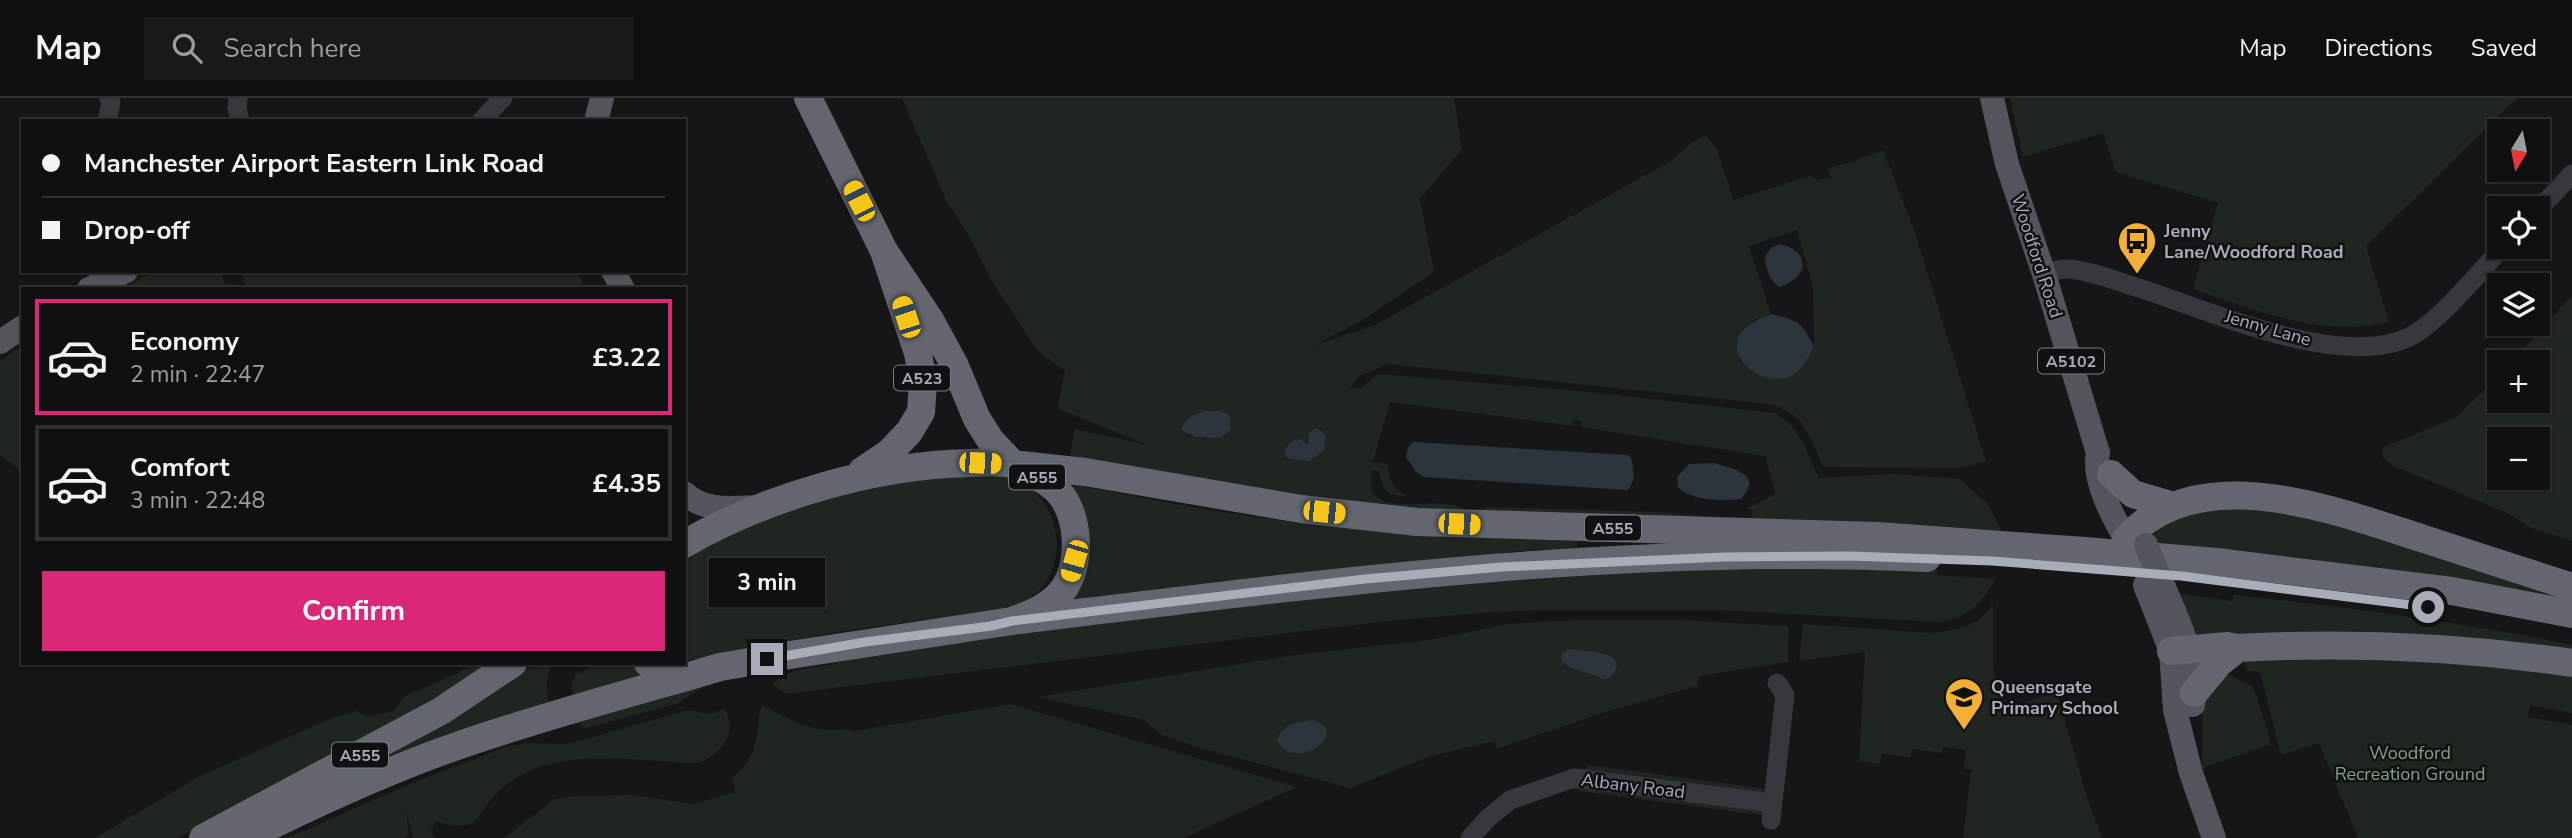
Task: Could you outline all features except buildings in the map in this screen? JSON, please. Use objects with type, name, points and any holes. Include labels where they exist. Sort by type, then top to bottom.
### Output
[{"type":"highway","name":"A523","points":[[808,98],[884,251],[918,353],[923,383],[921,412],[909,432],[875,465],[851,478]]},
{"type":"highway","name":"A523","points":[[884,251],[913,292],[955,366],[1008,440],[1023,453],[1062,470]]},
{"type":"highway","name":"A523","points":[[955,366],[977,419],[991,441],[1013,464]]},
{"type":"highway","name":"A555","points":[[686,543],[767,506],[851,478],[947,463],[1013,464],[1301,509],[1417,522],[1877,536],[2085,551],[2217,562],[2452,591],[2572,614]]},
{"type":"highway","points":[[2105,463],[2133,494],[2170,505],[2239,496],[2274,498],[2320,506],[2572,587]]},
{"type":"highway","name":"A555","points":[[1012,621],[1053,600],[1065,587],[1074,561],[1076,542],[1069,510],[1060,494],[1047,483],[1013,464]]},
{"type":"highway","points":[[2134,539],[2170,505]]},
{"type":"highway","name":"A555","points":[[246,838],[364,784],[454,747],[569,709],[720,667],[1012,621],[1365,579],[1501,567],[1724,557],[1875,555],[1992,561],[2181,576],[2425,607],[2572,633]]},
{"type":"highway","points":[[2180,650],[2227,646],[2372,645],[2513,654],[2572,663]]},
{"type":"highway","points":[[2194,693],[2219,663],[2238,648]]},
{"type":"highway","name":"A555","points":[[202,838],[441,711],[510,665]]},
{"type":"highway","points":[[651,665],[665,674],[683,678]]},
{"type":"main road","points":[[597,119],[604,98]]},
{"type":"main road","points":[[604,98],[609,119]]},
{"type":"main road","name":"Woodford Road","points":[[1992,98],[2007,164],[2105,463],[2096,465],[2115,524],[2134,539],[2180,650],[2194,693],[2185,743]]},
{"type":"main road","points":[[93,287],[120,273]]},
{"type":"main road","points":[[0,342],[21,328]]},
{"type":"main road","points":[[686,495],[708,507],[724,509],[767,506]]},
{"type":"main road","name":"Woodford Road","points":[[2180,650],[2175,710],[2191,773],[2214,838]]},
{"type":"street","points":[[238,98],[240,119]]},
{"type":"street","points":[[483,119],[503,98]]},
{"type":"street","points":[[2550,197],[2572,174]]},
{"type":"street","name":"Jenny Lane","points":[[2044,274],[2065,268],[2103,276],[2300,340],[2340,346],[2371,346],[2412,336],[2434,319],[2492,259]]},
{"type":"street","name":"Albany Road","points":[[1470,838],[1510,800],[1574,778],[1772,811],[1785,695],[1777,683]]},
{"type":"green space","points":[[902,98],[1454,98],[1462,149],[1420,199],[1434,272],[1361,321],[1312,346],[1375,325],[1671,161],[1691,143],[1706,135],[1717,150],[1734,200],[1812,175],[1816,180],[1831,178],[1828,168],[1883,150],[1914,230],[1986,461],[1960,468],[1823,467],[1809,436],[1798,420],[1781,408],[1769,404],[1388,364],[1359,376],[1350,388],[1360,388],[1379,374],[1579,391],[1775,413],[1797,434],[1819,478],[1893,474],[1960,479],[1988,504],[2003,534],[1482,510],[1487,507],[1658,512],[1744,520],[1752,518],[1751,510],[1747,508],[1776,494],[1765,456],[1581,427],[1581,421],[1574,420],[1573,426],[1390,402],[1373,462],[1387,464],[1393,484],[1409,496],[1387,492],[1379,471],[1373,470],[1372,490],[1379,498],[1389,502],[1447,504],[1459,506],[1468,512],[1429,516],[1074,461],[1070,453],[1075,429],[1148,445],[1061,410],[1058,406],[1065,371],[1037,350],[991,280],[971,239],[947,202]],"holes":[[[1797,230],[1813,287],[1814,346],[1805,363],[1791,376],[1780,379],[1752,371],[1740,360],[1736,345],[1754,320],[1771,314],[1749,246]],[[1220,411],[1228,414],[1231,421],[1205,439],[1186,435]]]},
{"type":"green space","points":[[2010,98],[2517,98],[2496,119],[2487,119],[2487,127],[2366,246],[2389,322],[2364,326],[2339,327],[2289,319],[2193,289],[2218,203],[2116,172],[2103,133],[2023,157]]},
{"type":"green space","points":[[152,273],[221,273],[226,287],[124,287]]},
{"type":"green space","points":[[242,273],[577,273],[584,287],[246,287]]},
{"type":"green space","points":[[2572,295],[2572,541],[2532,528],[2505,512],[2394,466],[2383,458],[2382,448],[2456,417],[2487,387],[2487,413],[2550,413],[2550,350],[2523,350],[2535,336],[2550,336],[2550,320]]},
{"type":"green space","points":[[21,346],[21,471],[0,455],[0,361]]},
{"type":"green space","points":[[981,474],[1009,478],[1033,491],[1052,519],[1056,554],[1052,571],[1043,586],[1030,598],[1000,610],[848,630],[686,660],[686,558],[712,542],[801,502],[942,475]]},
{"type":"green space","points":[[1069,484],[1308,524],[1501,539],[1578,541],[1576,554],[1539,549],[1070,602]]},
{"type":"green space","points":[[2207,508],[2302,512],[2572,600],[2159,545],[2154,535],[2159,529],[2178,518]]},
{"type":"green space","points":[[1833,565],[1936,569],[1938,575],[1996,579],[1973,608],[1959,617],[1939,622],[1718,610],[1493,612],[1387,621],[792,693],[786,693],[772,685],[788,673],[831,665],[862,651],[1519,574]]},
{"type":"green space","points":[[2180,594],[2233,601],[2234,595],[2488,629],[2572,645],[2572,659],[2197,636]]},
{"type":"green space","name":"Queensgate Primary School","points":[[1993,603],[1993,668],[2005,708],[2057,693],[2087,797],[2102,838],[1963,838],[1971,770],[1964,769],[1966,750],[1943,747],[1942,753],[1912,749],[1910,757],[1882,754],[1879,764],[1859,761],[1865,652],[1799,661],[1803,624],[1931,633],[1966,626],[1981,617]]},
{"type":"green space","points":[[1579,620],[1679,620],[1789,626],[1788,662],[1699,676],[1697,686],[1602,713],[1497,749],[1494,741],[1431,756],[1350,788],[1200,748],[1162,735],[1144,720],[1038,697],[1287,656],[1435,639],[1507,624]]},
{"type":"green space","name":"Woodford Recreation Ground","points":[[2317,657],[2424,660],[2572,676],[2572,713],[2530,705],[2528,717],[2572,725],[2572,838],[2358,838],[2319,743],[2281,755],[2260,672],[2247,671],[2243,660]]},
{"type":"green space","points":[[469,665],[491,665],[470,680],[177,838],[95,838],[198,777],[334,717],[356,711],[368,717],[394,711],[403,697],[458,673]]},
{"type":"green space","points":[[533,665],[552,665],[547,685],[550,707],[372,764],[456,717]]},
{"type":"green space","points":[[596,665],[642,665],[656,675],[575,700],[571,687],[576,674]]},
{"type":"green space","points":[[2227,674],[2252,686],[2271,744],[2202,768],[2203,704],[2206,695]]},
{"type":"green space","points":[[696,687],[702,688],[676,704],[583,729],[579,717]]},
{"type":"green space","points":[[1010,704],[1297,787],[1183,838],[504,838],[555,799],[631,795],[694,804],[735,792],[732,779],[752,753],[762,705],[804,725],[825,730],[849,729],[850,732]]},
{"type":"green space","points":[[724,708],[729,726],[725,742],[713,755],[697,763],[591,759],[550,764],[527,772],[508,783],[472,823],[454,825],[436,821],[431,831],[435,838],[413,838],[406,810],[409,833],[405,838],[287,838],[419,780],[506,747],[528,743],[568,744],[688,710],[710,714]]},
{"type":"green space","points":[[1589,765],[1774,790],[1771,820],[1761,815],[1579,791],[1562,782],[1575,778]]},
{"type":"shaded area","points":[[1779,244],[1797,252],[1802,267],[1795,279],[1779,287],[1769,274],[1765,257],[1771,248]]},
{"type":"shaded area","points":[[1771,314],[1797,323],[1814,346],[1799,371],[1777,379],[1763,377],[1751,370],[1741,360],[1737,349],[1739,336],[1750,324]]},
{"type":"shaded area","points":[[1205,411],[1228,414],[1231,421],[1230,430],[1221,438],[1195,437],[1181,430],[1190,417]]},
{"type":"shaded area","points":[[1315,428],[1322,431],[1326,437],[1324,450],[1309,461],[1285,456],[1290,442],[1300,439],[1306,444],[1309,442],[1309,433]]},
{"type":"shaded area","points":[[1413,442],[1627,455],[1631,457],[1633,479],[1627,490],[1425,477],[1416,472],[1406,457]]},
{"type":"shaded area","points":[[1714,463],[1748,478],[1747,490],[1741,499],[1717,500],[1699,497],[1678,487],[1677,477],[1689,464]]},
{"type":"shaded area","points":[[1569,649],[1611,656],[1617,662],[1615,671],[1605,680],[1570,667],[1561,660],[1562,653]]},
{"type":"shaded area","points":[[1312,720],[1323,725],[1327,732],[1317,747],[1296,753],[1286,750],[1277,741],[1286,728],[1295,723]]},
{"type":"place","name":"Jenny Lane/Woodford Road","points":[[2137,275]]},
{"type":"place","name":"Queensgate Primary School","points":[[1964,731]]},
{"type":"route","points":[[767,659],[1012,621],[1365,579],[1560,563],[1724,557],[1875,555],[1992,561],[2181,576],[2428,607]]}]
